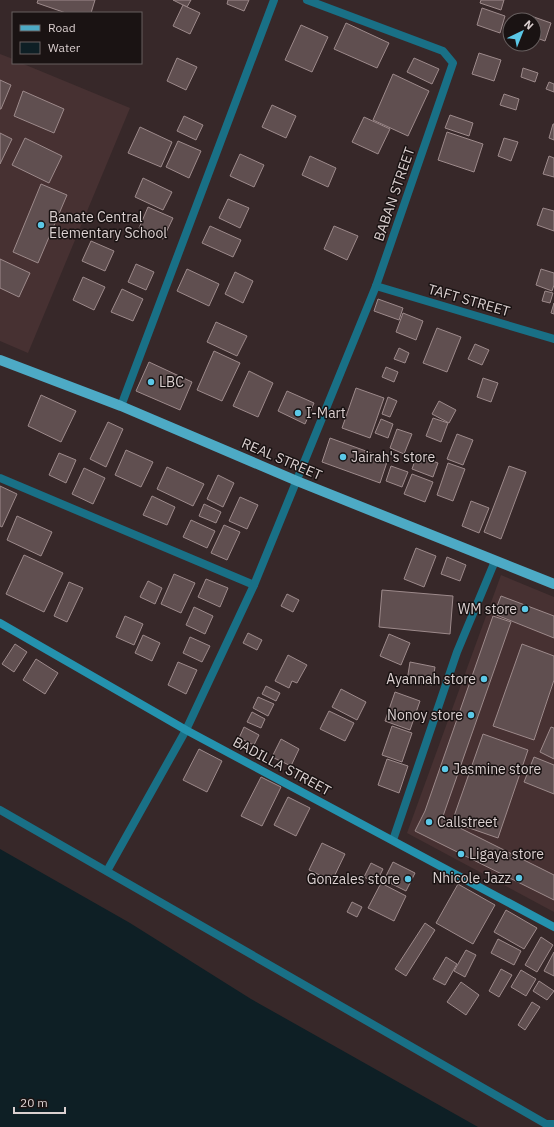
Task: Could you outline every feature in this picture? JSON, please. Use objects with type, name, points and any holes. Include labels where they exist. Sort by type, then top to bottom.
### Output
[{"type":"main road","name":"REAL STREET","points":[[0,360],[121,406],[297,481],[554,584]]},
{"type":"street","points":[[121,406],[274,0]]},
{"type":"street","name":"BABAN STREET","points":[[107,871],[186,730],[254,585],[376,286],[453,64],[443,50],[307,0]]},
{"type":"street","name":"TAFT STREET","points":[[376,286],[554,339]]},
{"type":"street","points":[[0,478],[254,585]]},
{"type":"street","points":[[393,840],[457,652],[495,561]]},
{"type":"street","name":"BADILLA STREET","points":[[0,623],[186,730],[554,927]]},
{"type":"street","points":[[0,810],[546,1124],[554,1124]]},
{"type":"shaded area","name":"Banate Central Elementary School","points":[[0,54],[12,59],[12,64],[23,64],[130,108],[28,353],[0,341]]},
{"type":"shaded area","points":[[501,575],[554,597],[554,912],[407,833]]},
{"type":"water","points":[[0,849],[130,923],[251,999],[478,1127],[0,1127]]},
{"type":"building","points":[[38,0],[95,0],[91,12],[63,12],[37,3]]},
{"type":"building","points":[[173,0],[191,0],[187,7]]},
{"type":"building","points":[[228,0],[249,0],[244,11],[227,4]]},
{"type":"building","points":[[481,0],[504,0],[501,10],[480,3]]},
{"type":"building","points":[[183,5],[200,13],[190,34],[173,26]]},
{"type":"building","points":[[482,8],[502,15],[502,26],[500,33],[477,25]]},
{"type":"building","points":[[542,20],[551,23],[545,41],[542,40]]},
{"type":"building","points":[[346,23],[389,43],[377,68],[334,49]]},
{"type":"building","points":[[301,25],[328,37],[312,72],[285,60]]},
{"type":"building","points":[[479,53],[501,60],[494,81],[472,74]]},
{"type":"building","points":[[177,58],[197,67],[186,90],[167,81]]},
{"type":"building","points":[[414,58],[439,69],[432,84],[407,72]]},
{"type":"building","points":[[523,68],[538,73],[535,82],[521,77]]},
{"type":"building","points":[[393,74],[429,91],[408,136],[373,120]]},
{"type":"building","points":[[0,80],[11,85],[1,109],[0,109]]},
{"type":"building","points":[[549,82],[554,84],[554,92],[546,89]]},
{"type":"building","points":[[23,91],[64,109],[54,133],[14,116]]},
{"type":"building","points":[[504,94],[519,99],[516,110],[500,105]]},
{"type":"building","points":[[272,105],[296,116],[286,138],[262,127]]},
{"type":"building","points":[[450,115],[473,123],[469,136],[445,128]]},
{"type":"building","points":[[184,116],[203,125],[196,140],[177,131]]},
{"type":"building","points":[[364,117],[390,129],[378,154],[352,142]]},
{"type":"building","points":[[554,124],[554,140],[549,138]]},
{"type":"building","points":[[140,127],[172,142],[161,167],[128,153]]},
{"type":"building","points":[[447,132],[483,144],[474,172],[438,160]]},
{"type":"building","points":[[0,133],[12,139],[0,164]]},
{"type":"building","points":[[25,138],[62,156],[49,183],[12,165]]},
{"type":"building","points":[[504,138],[518,142],[511,161],[498,156]]},
{"type":"building","points":[[178,141],[201,151],[189,178],[166,167]]},
{"type":"building","points":[[240,154],[264,165],[254,187],[230,176]]},
{"type":"building","points":[[310,156],[336,168],[328,187],[302,175]]},
{"type":"building","points":[[549,156],[554,158],[554,177],[543,174]]},
{"type":"building","points":[[143,178],[172,192],[163,210],[135,197]]},
{"type":"building","points":[[41,184],[67,195],[38,263],[13,252]]},
{"type":"building","points":[[228,199],[249,208],[240,228],[219,218]]},
{"type":"building","points":[[148,207],[173,218],[163,239],[139,228]]},
{"type":"building","points":[[543,208],[554,211],[554,231],[537,225]]},
{"type":"building","points":[[210,226],[241,240],[233,257],[202,243]]},
{"type":"building","points":[[334,226],[358,236],[347,260],[324,249]]},
{"type":"building","points":[[91,241],[114,251],[105,271],[82,261]]},
{"type":"building","points":[[0,259],[30,273],[19,297],[0,288]]},
{"type":"building","points":[[136,264],[154,272],[146,290],[128,282]]},
{"type":"building","points":[[187,269],[219,284],[209,306],[177,291]]},
{"type":"building","points":[[541,269],[554,273],[554,285],[552,291],[536,285]]},
{"type":"building","points":[[235,272],[253,281],[243,303],[225,294]]},
{"type":"building","points":[[83,277],[105,287],[94,310],[73,300]]},
{"type":"building","points":[[122,289],[143,299],[133,321],[111,312]]},
{"type":"building","points":[[545,291],[553,293],[550,303],[542,301]]},
{"type":"building","points":[[378,299],[403,308],[399,320],[374,311]]},
{"type":"building","points":[[554,303],[554,314],[551,313]]},
{"type":"building","points":[[403,313],[423,321],[416,340],[396,332]]},
{"type":"building","points":[[216,322],[247,336],[237,356],[207,342]]},
{"type":"building","points":[[437,328],[461,337],[447,372],[423,363]]},
{"type":"building","points":[[475,344],[489,350],[482,365],[468,359]]},
{"type":"building","points":[[399,348],[409,353],[405,363],[394,359]]},
{"type":"building","points":[[214,351],[240,363],[222,401],[197,390]]},
{"type":"building","points":[[149,362],[192,382],[180,410],[136,391]]},
{"type":"building","points":[[386,367],[398,372],[394,382],[382,377]]},
{"type":"building","points":[[249,371],[273,383],[258,417],[233,406]]},
{"type":"building","points":[[483,378],[498,383],[491,402],[477,397]]},
{"type":"building","points":[[356,388],[384,398],[370,438],[342,428]]},
{"type":"building","points":[[287,391],[314,403],[305,424],[278,411]]},
{"type":"building","points":[[41,395],[76,411],[61,442],[28,426]]},
{"type":"building","points":[[388,397],[397,401],[390,417],[382,414]]},
{"type":"building","points":[[439,401],[456,410],[449,423],[432,414]]},
{"type":"building","points":[[433,418],[448,423],[441,442],[426,436]]},
{"type":"building","points":[[381,419],[393,424],[388,438],[375,433]]},
{"type":"building","points":[[108,422],[123,429],[106,467],[90,459]]},
{"type":"building","points":[[397,429],[412,434],[404,454],[390,448]]},
{"type":"building","points":[[457,434],[473,440],[463,465],[447,459]]},
{"type":"building","points":[[330,438],[388,459],[380,483],[322,462]]},
{"type":"building","points":[[126,450],[153,462],[141,487],[115,475]]},
{"type":"building","points":[[59,453],[76,460],[66,483],[49,475]]},
{"type":"building","points":[[417,455],[438,463],[433,477],[412,469]]},
{"type":"building","points":[[448,463],[465,469],[453,501],[437,495]]},
{"type":"building","points":[[391,466],[408,472],[402,487],[386,481]]},
{"type":"building","points":[[509,466],[526,472],[501,539],[484,532]]},
{"type":"building","points":[[167,467],[204,484],[193,506],[157,489]]},
{"type":"building","points":[[84,468],[105,478],[93,504],[72,494]]},
{"type":"building","points":[[412,474],[433,482],[425,502],[404,494]]},
{"type":"building","points":[[218,475],[234,483],[223,507],[207,499]]},
{"type":"building","points":[[0,486],[17,494],[2,527],[0,526]]},
{"type":"building","points":[[152,496],[175,507],[167,525],[143,515]]},
{"type":"building","points":[[240,497],[258,505],[247,529],[229,521]]},
{"type":"building","points":[[471,501],[489,508],[479,533],[462,526]]},
{"type":"building","points":[[204,504],[221,512],[216,523],[199,516]]},
{"type":"building","points":[[17,516],[52,532],[41,556],[7,540]]},
{"type":"building","points":[[191,520],[215,531],[207,548],[183,537]]},
{"type":"building","points":[[224,525],[240,532],[227,560],[211,553]]},
{"type":"building","points":[[416,548],[436,556],[424,587],[404,579]]},
{"type":"building","points":[[24,555],[63,573],[44,612],[6,594]]},
{"type":"building","points":[[447,557],[466,565],[460,581],[441,574]]},
{"type":"building","points":[[174,574],[195,583],[181,613],[161,604]]},
{"type":"building","points":[[206,579],[228,588],[220,607],[198,597]]},
{"type":"building","points":[[148,581],[162,588],[155,604],[140,597]]},
{"type":"building","points":[[69,582],[83,588],[67,622],[54,616]]},
{"type":"building","points":[[382,590],[453,596],[450,634],[379,627]]},
{"type":"building","points":[[287,594],[299,600],[293,612],[281,606]]},
{"type":"building","points":[[501,596],[554,616],[554,638],[494,614]]},
{"type":"building","points":[[194,607],[213,616],[205,634],[186,625]]},
{"type":"building","points":[[125,616],[143,624],[134,645],[116,637]]},
{"type":"building","points":[[493,616],[511,622],[442,819],[554,875],[554,900],[415,831],[425,811]]},
{"type":"building","points":[[248,633],[262,640],[257,650],[243,643]]},
{"type":"building","points":[[389,634],[410,643],[401,665],[380,656]]},
{"type":"building","points":[[143,635],[160,643],[152,661],[135,653]]},
{"type":"building","points":[[190,637],[210,646],[202,662],[183,653]]},
{"type":"building","points":[[15,644],[27,652],[14,672],[2,664]]},
{"type":"building","points":[[522,644],[554,656],[554,680],[534,740],[493,726]]},
{"type":"building","points":[[288,655],[307,665],[297,683],[292,681],[289,688],[275,681]]},
{"type":"building","points":[[36,659],[58,673],[45,694],[23,680]]},
{"type":"building","points":[[178,662],[197,670],[186,694],[168,685]]},
{"type":"building","points":[[410,662],[435,667],[432,685],[407,681]]},
{"type":"building","points":[[266,686],[280,693],[276,701],[262,694]]},
{"type":"building","points":[[341,689],[366,702],[357,720],[332,707]]},
{"type":"building","points":[[395,692],[420,701],[410,730],[385,721]]},
{"type":"building","points":[[258,697],[274,704],[268,716],[253,708]]},
{"type":"building","points":[[329,711],[354,723],[345,741],[320,729]]},
{"type":"building","points":[[252,712],[265,719],[261,728],[247,722]]},
{"type":"building","points":[[392,726],[412,733],[402,762],[382,755]]},
{"type":"building","points":[[244,727],[259,735],[254,745],[239,738]]},
{"type":"building","points":[[551,727],[554,728],[554,759],[540,752]]},
{"type":"building","points":[[483,734],[528,750],[498,838],[452,822]]},
{"type":"building","points":[[281,739],[299,749],[291,766],[272,757]]},
{"type":"building","points":[[199,749],[222,761],[207,792],[183,780]]},
{"type":"building","points":[[534,757],[554,765],[554,794],[524,782]]},
{"type":"building","points":[[387,759],[408,766],[399,793],[378,785]]},
{"type":"building","points":[[261,777],[281,787],[262,826],[241,816]]},
{"type":"building","points":[[288,797],[310,808],[296,836],[274,825]]},
{"type":"building","points":[[322,843],[345,854],[332,881],[309,870]]},
{"type":"building","points":[[393,862],[415,873],[406,891],[384,880]]},
{"type":"building","points":[[371,863],[383,869],[376,883],[364,877]]},
{"type":"building","points":[[381,883],[406,896],[394,921],[368,908]]},
{"type":"building","points":[[458,884],[495,905],[473,944],[436,923]]},
{"type":"building","points":[[352,902],[362,907],[357,917],[347,912]]},
{"type":"building","points":[[506,910],[537,928],[524,949],[494,932]]},
{"type":"building","points":[[425,923],[435,930],[406,976],[395,969]]},
{"type":"building","points":[[541,937],[553,945],[537,972],[525,965]]},
{"type":"building","points":[[498,939],[521,951],[514,965],[491,953]]},
{"type":"building","points":[[466,950],[476,955],[465,977],[454,971]]},
{"type":"building","points":[[554,952],[554,976],[544,971]]},
{"type":"building","points":[[446,957],[457,964],[445,985],[433,979]]},
{"type":"building","points":[[501,969],[512,975],[499,997],[489,991]]},
{"type":"building","points":[[521,970],[536,979],[526,996],[511,987]]},
{"type":"building","points":[[539,981],[554,991],[547,1000],[533,991]]},
{"type":"building","points":[[461,982],[479,995],[466,1015],[447,1002]]},
{"type":"building","points":[[532,1002],[540,1007],[525,1030],[518,1025]]},
{"type":"place","name":"Banate Central Elementary School","points":[[41,225]]},
{"type":"place","name":"LBC","points":[[151,382]]},
{"type":"place","name":"I-Mart","points":[[298,413]]},
{"type":"place","name":"Jairah's store","points":[[343,457]]},
{"type":"place","name":"WM store","points":[[525,609]]},
{"type":"place","name":"Ayannah store","points":[[484,679]]},
{"type":"place","name":"Nonoy store","points":[[471,715]]},
{"type":"place","name":"Jasmine store","points":[[445,769]]},
{"type":"place","name":"Callstreet","points":[[429,822]]},
{"type":"place","name":"Ligaya store","points":[[461,854]]},
{"type":"place","name":"Nhicole Jazz","points":[[519,878]]},
{"type":"place","name":"Gonzales store","points":[[408,879]]}]
